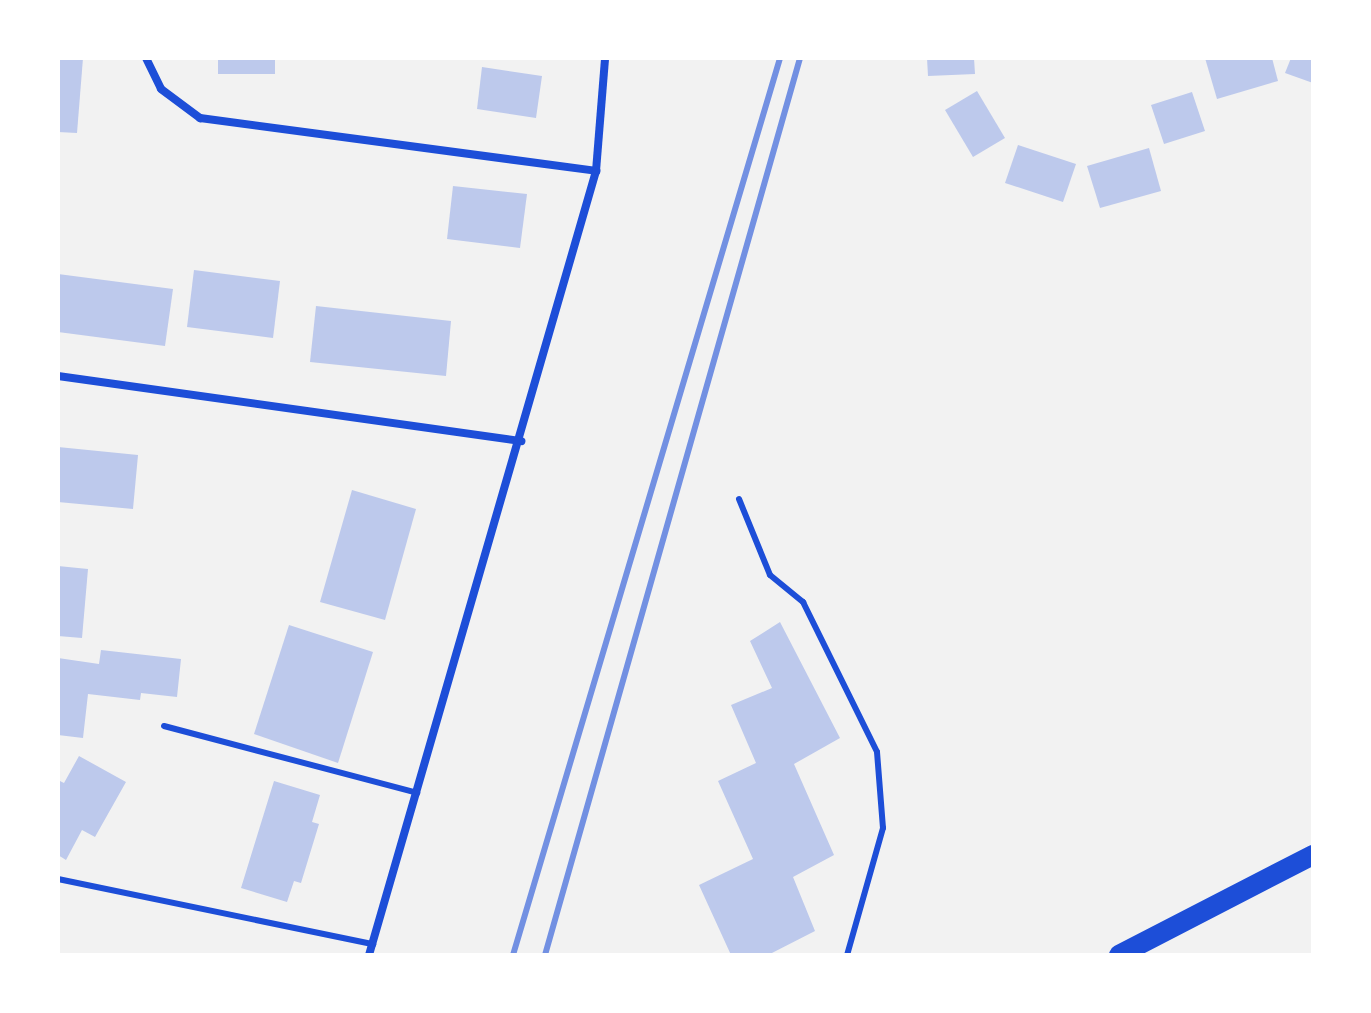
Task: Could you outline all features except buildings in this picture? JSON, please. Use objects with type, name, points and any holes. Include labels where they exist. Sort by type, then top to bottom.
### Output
[{"type":"main road","points":[[1119,955],[1313,855]]},
{"type":"street","points":[[146,58],[161,89],[200,118],[596,171]]},
{"type":"street","points":[[369,955],[521,441],[596,171],[605,58]]},
{"type":"street","points":[[58,376],[521,441]]},
{"type":"lane","points":[[739,499],[770,575],[803,602],[877,752],[883,828],[847,955]]},
{"type":"lane","points":[[164,726],[417,793]]},
{"type":"lane","points":[[58,879],[373,944]]},
{"type":"railway","points":[[513,955],[780,58]]},
{"type":"railway","points":[[545,955],[800,58]]}]
